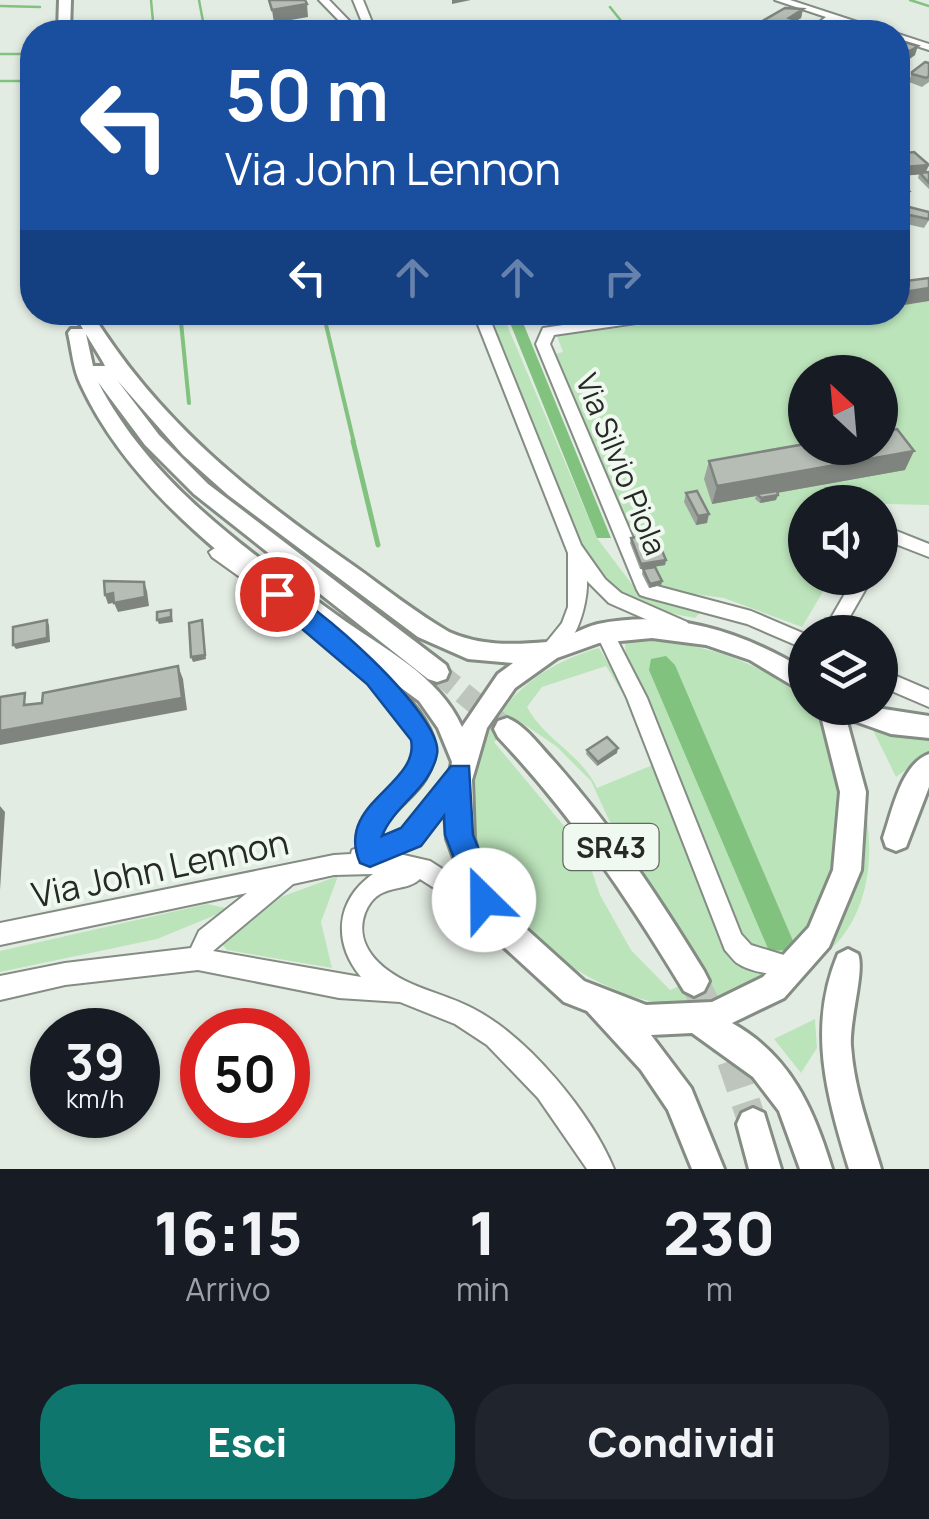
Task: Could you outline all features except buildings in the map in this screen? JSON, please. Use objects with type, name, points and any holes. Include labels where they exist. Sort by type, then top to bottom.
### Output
[{"type":"main road","points":[[78,325],[90,384],[130,450],[238,548],[428,694],[448,723],[461,766]]},
{"type":"main road","points":[[80,325],[129,414],[201,490],[437,672]]},
{"type":"main road","points":[[81,325],[115,371],[199,456],[447,644],[482,655],[550,649],[637,628],[702,633],[761,654],[788,672]]},
{"type":"main road","points":[[550,649],[515,672],[472,726],[456,804],[459,835],[475,883],[504,928],[536,960],[589,996],[639,1040],[668,1077],[691,1116],[708,1169]]},
{"type":"main road","points":[[898,724],[929,727]]},
{"type":"main road","points":[[847,725],[879,779],[892,859],[902,815],[929,764]]},
{"type":"main road","name":"SR43","points":[[506,730],[597,828],[694,981]]},
{"type":"main road","points":[[589,996],[650,1016],[699,1022],[734,1021],[808,995],[855,953],[834,1002],[836,1055],[866,1169]]},
{"type":"main road","points":[[699,1022],[736,1040],[770,1070],[799,1118],[816,1169]]},
{"type":"main road","points":[[753,1124],[765,1169]]},
{"type":"street","points":[[324,0],[343,20]]},
{"type":"street","points":[[780,0],[843,20]]},
{"type":"street","points":[[829,20],[833,17]]},
{"type":"street","points":[[485,325],[573,547],[598,584],[636,612],[702,633],[716,608]]},
{"type":"street","name":"Via Silvio Piola","points":[[586,325],[548,330],[543,344],[642,585],[650,593],[752,618],[788,634]]},
{"type":"street","points":[[898,538],[929,550]]},
{"type":"street","points":[[550,649],[569,630],[581,602],[573,547]]},
{"type":"street","points":[[218,552],[306,616],[376,677],[418,726],[426,750],[419,770],[374,822],[368,833],[370,854]]},
{"type":"street","points":[[605,633],[637,698],[733,942],[744,955],[779,964]]},
{"type":"street","points":[[898,685],[929,699]]},
{"type":"street","name":"Via John Lennon","points":[[334,866],[411,837],[461,766]]},
{"type":"street","name":"Via John Lennon","points":[[0,934],[291,873],[334,866],[404,863],[480,904],[504,928]]},
{"type":"street","points":[[198,959],[207,938],[291,873]]},
{"type":"street","points":[[446,883],[407,874],[388,876],[369,889],[354,913],[351,935],[359,957],[372,972],[407,993],[476,1022],[492,1034],[566,1115],[601,1169]]},
{"type":"street","points":[[0,988],[66,974],[198,959],[339,986],[407,993]]},
{"type":"shaded area","points":[[929,286],[929,505],[898,504],[898,485],[788,485],[788,595],[821,595],[809,615],[788,615],[788,622],[724,598],[649,588],[551,355],[563,352],[557,336],[641,325],[910,325],[910,288]]},
{"type":"shaded area","points":[[491,325],[507,325],[597,538],[631,583],[646,594],[701,612],[695,618],[646,605],[608,580],[586,554]]},
{"type":"shaded area","points":[[511,325],[524,325],[611,538],[597,538]]},
{"type":"shaded area","points":[[663,641],[720,653],[756,667],[788,686],[788,725],[831,725],[845,746],[867,816],[868,874],[849,926],[832,948],[803,969],[713,1002],[679,1005],[647,1001],[584,974],[554,953],[504,902],[487,873],[477,843],[473,808],[482,746],[496,720],[514,696],[566,660],[599,648],[611,668],[626,664],[625,642]],"holes":[[[606,666],[647,733],[655,764],[597,788],[582,766],[543,729],[527,707],[542,687]],[[675,666],[794,943],[789,950]],[[519,721],[556,746],[591,781],[609,820],[707,974],[670,990],[631,950],[600,895],[585,851],[494,742]]]},
{"type":"shaded area","points":[[666,656],[675,665],[794,943],[789,950],[769,951],[649,670],[651,659]]},
{"type":"shaded area","points":[[873,730],[929,738],[929,753],[896,777]]},
{"type":"shaded area","points":[[338,876],[321,922],[332,968],[227,950],[222,944],[281,897]]},
{"type":"shaded area","points":[[207,904],[230,909],[157,939],[0,972],[0,951]]},
{"type":"shaded area","points":[[815,1019],[817,1048],[801,1073],[774,1039]]},
{"type":"waterway","points":[[151,0],[153,20]]},
{"type":"waterway","points":[[199,0],[203,20]]},
{"type":"waterway","points":[[910,0],[929,6]]},
{"type":"waterway","points":[[0,6],[40,7]]},
{"type":"waterway","points":[[610,7],[620,20]]},
{"type":"waterway","points":[[0,54],[20,54]]},
{"type":"waterway","points":[[0,81],[20,81]]},
{"type":"waterway","points":[[181,325],[189,403]]},
{"type":"waterway","points":[[326,325],[354,443]]},
{"type":"waterway","points":[[353,441],[378,545]]},
{"type":"tunnel","points":[[437,672],[507,729]]},
{"type":"tunnel","points":[[694,981],[728,1050],[753,1124]]},
{"type":"route","points":[[277,594],[376,677],[418,726],[424,740],[426,750],[419,770],[408,787],[380,812],[368,833],[370,854],[411,837],[460,774],[456,804],[459,835],[484,900]]}]
